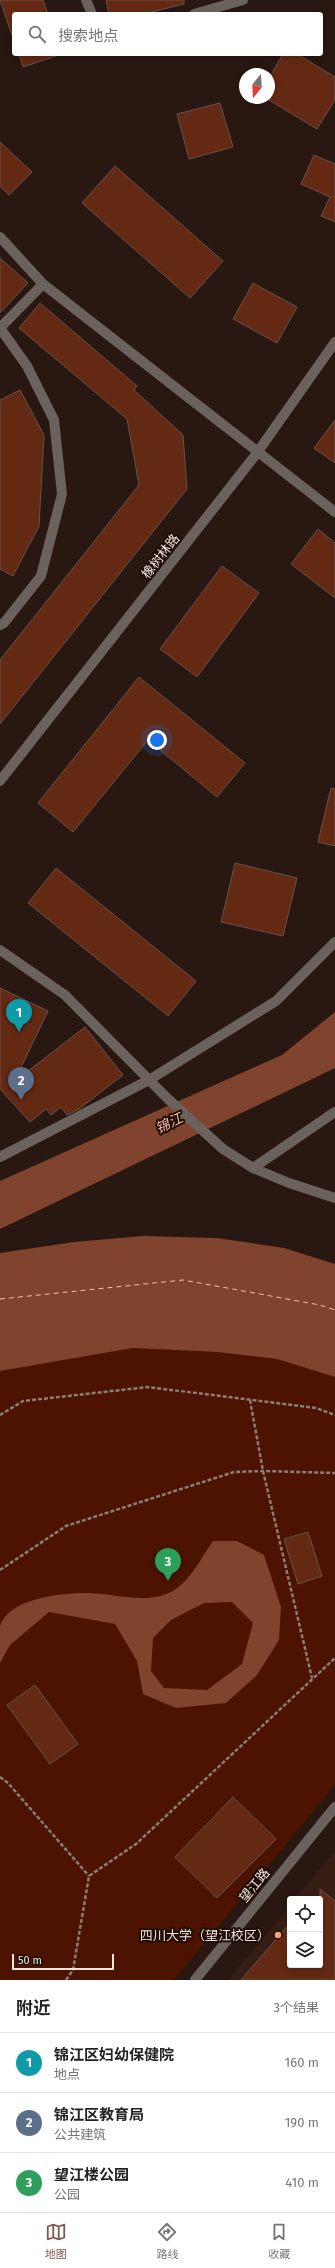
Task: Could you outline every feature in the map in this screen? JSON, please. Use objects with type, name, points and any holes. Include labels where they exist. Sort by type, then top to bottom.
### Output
[{"type":"street","points":[[86,0],[91,12]]},
{"type":"street","points":[[201,12],[243,0]]},
{"type":"street","points":[[0,237],[43,284],[257,453],[335,512]]},
{"type":"street","points":[[0,625],[41,576],[62,494],[54,420],[27,366],[0,328],[43,284]]},
{"type":"street","name":"橡树林路","points":[[0,781],[257,453],[335,342]]},
{"type":"street","points":[[0,1157],[149,1080],[276,1001],[335,942]]},
{"type":"street","points":[[0,950],[65,995],[168,1099],[223,1149],[253,1168],[289,1183],[335,1198]]},
{"type":"street","points":[[253,1168],[335,1112]]},
{"type":"street","name":"望江路","points":[[195,1980],[335,1807]]},
{"type":"path","points":[[0,1415],[23,1401],[148,1387],[316,1408],[335,1414]]},
{"type":"path","points":[[250,1400],[263,1470],[312,1678]]},
{"type":"path","points":[[0,1570],[66,1526],[234,1472],[263,1470],[335,1472]]},
{"type":"path","points":[[66,1980],[73,1970],[90,1876],[136,1844],[335,1658]]},
{"type":"path","points":[[0,1777],[8,1783],[90,1876]]},
{"type":"shaded area","points":[[133,1348],[217,1352],[277,1359],[335,1377],[335,1785],[174,1980],[0,1980],[0,1371]]},
{"type":"shaded area","name":"四川大学（望江校区）","points":[[335,1851],[335,1980],[228,1980],[287,1910],[287,1968],[323,1968],[323,1896],[298,1896]]},
{"type":"water","name":"锦江","points":[[335,1012],[335,1068],[0,1229],[0,1181],[282,1055]]},
{"type":"water","points":[[143,1236],[217,1238],[284,1248],[335,1264],[335,1377],[277,1359],[217,1352],[133,1348],[0,1371],[0,1253],[74,1242]]},
{"type":"water","points":[[213,1541],[237,1541],[264,1555],[281,1607],[279,1640],[257,1675],[226,1703],[176,1708],[143,1694],[137,1661],[115,1624],[49,1612],[10,1645],[0,1663],[0,1626],[5,1617],[14,1609],[37,1599],[64,1594],[97,1593],[140,1598],[161,1596],[171,1592],[190,1576]],"holes":[[[232,1602],[253,1623],[242,1664],[207,1690],[164,1688],[151,1671],[153,1638],[171,1620],[204,1603]]]},
{"type":"building","points":[[0,0],[43,0],[47,12],[12,12],[12,35]]},
{"type":"building","points":[[106,0],[184,0],[184,4],[151,12],[109,12]]},
{"type":"building","points":[[20,56],[56,56],[23,67]]},
{"type":"building","points":[[282,56],[300,56],[335,77],[335,100],[317,129],[275,104],[275,68]]},
{"type":"building","points":[[220,103],[233,147],[189,159],[177,114]]},
{"type":"building","points":[[0,142],[32,172],[9,195],[0,186]]},
{"type":"building","points":[[314,155],[335,164],[335,222],[321,216],[330,197],[301,184]]},
{"type":"building","points":[[115,166],[223,261],[190,298],[82,203]]},
{"type":"building","points":[[0,258],[28,283],[0,313]]},
{"type":"building","points":[[253,283],[297,307],[277,343],[233,319]]},
{"type":"building","points":[[40,303],[137,386],[134,390],[183,435],[187,489],[0,724],[0,660],[139,485],[127,419],[19,328]]},
{"type":"building","points":[[20,390],[44,435],[39,526],[13,576],[0,569],[0,400]]},
{"type":"building","points":[[335,420],[335,463],[314,448]]},
{"type":"building","points":[[318,529],[335,543],[335,598],[291,564]]},
{"type":"building","points":[[222,566],[259,593],[197,677],[160,649]]},
{"type":"building","points":[[139,677],[245,763],[217,797],[148,740],[73,832],[38,803]]},
{"type":"building","points":[[331,788],[335,789],[335,846],[318,842]]},
{"type":"building","points":[[235,863],[297,878],[283,936],[221,922]]},
{"type":"building","points":[[56,868],[196,981],[168,1016],[28,903]]},
{"type":"building","points":[[0,988],[48,1011],[14,1082],[85,1027],[123,1075],[79,1109],[67,1115],[61,1107],[51,1115],[46,1109],[30,1122],[0,1089]]},
{"type":"building","points":[[308,1532],[322,1576],[298,1584],[284,1539]]},
{"type":"building","points":[[35,1685],[78,1744],[50,1764],[7,1705]]},
{"type":"building","points":[[233,1797],[276,1839],[217,1898],[175,1857]]},
{"type":"building","points":[[320,1889],[335,1901],[335,1980],[241,1980],[287,1926],[287,1968],[323,1968],[323,1896],[320,1896]]},
{"type":"ferry route","points":[[0,1299],[183,1280],[320,1305],[335,1310]]},
{"type":"place","name":"锦江区妇幼保健院","points":[[19,1032]]},
{"type":"place","name":"锦江区教育局","points":[[21,1100]]},
{"type":"place","name":"望江楼公园","points":[[168,1581]]},
{"type":"place","name":"四川大学（望江校区）","points":[[278,1935]]}]
